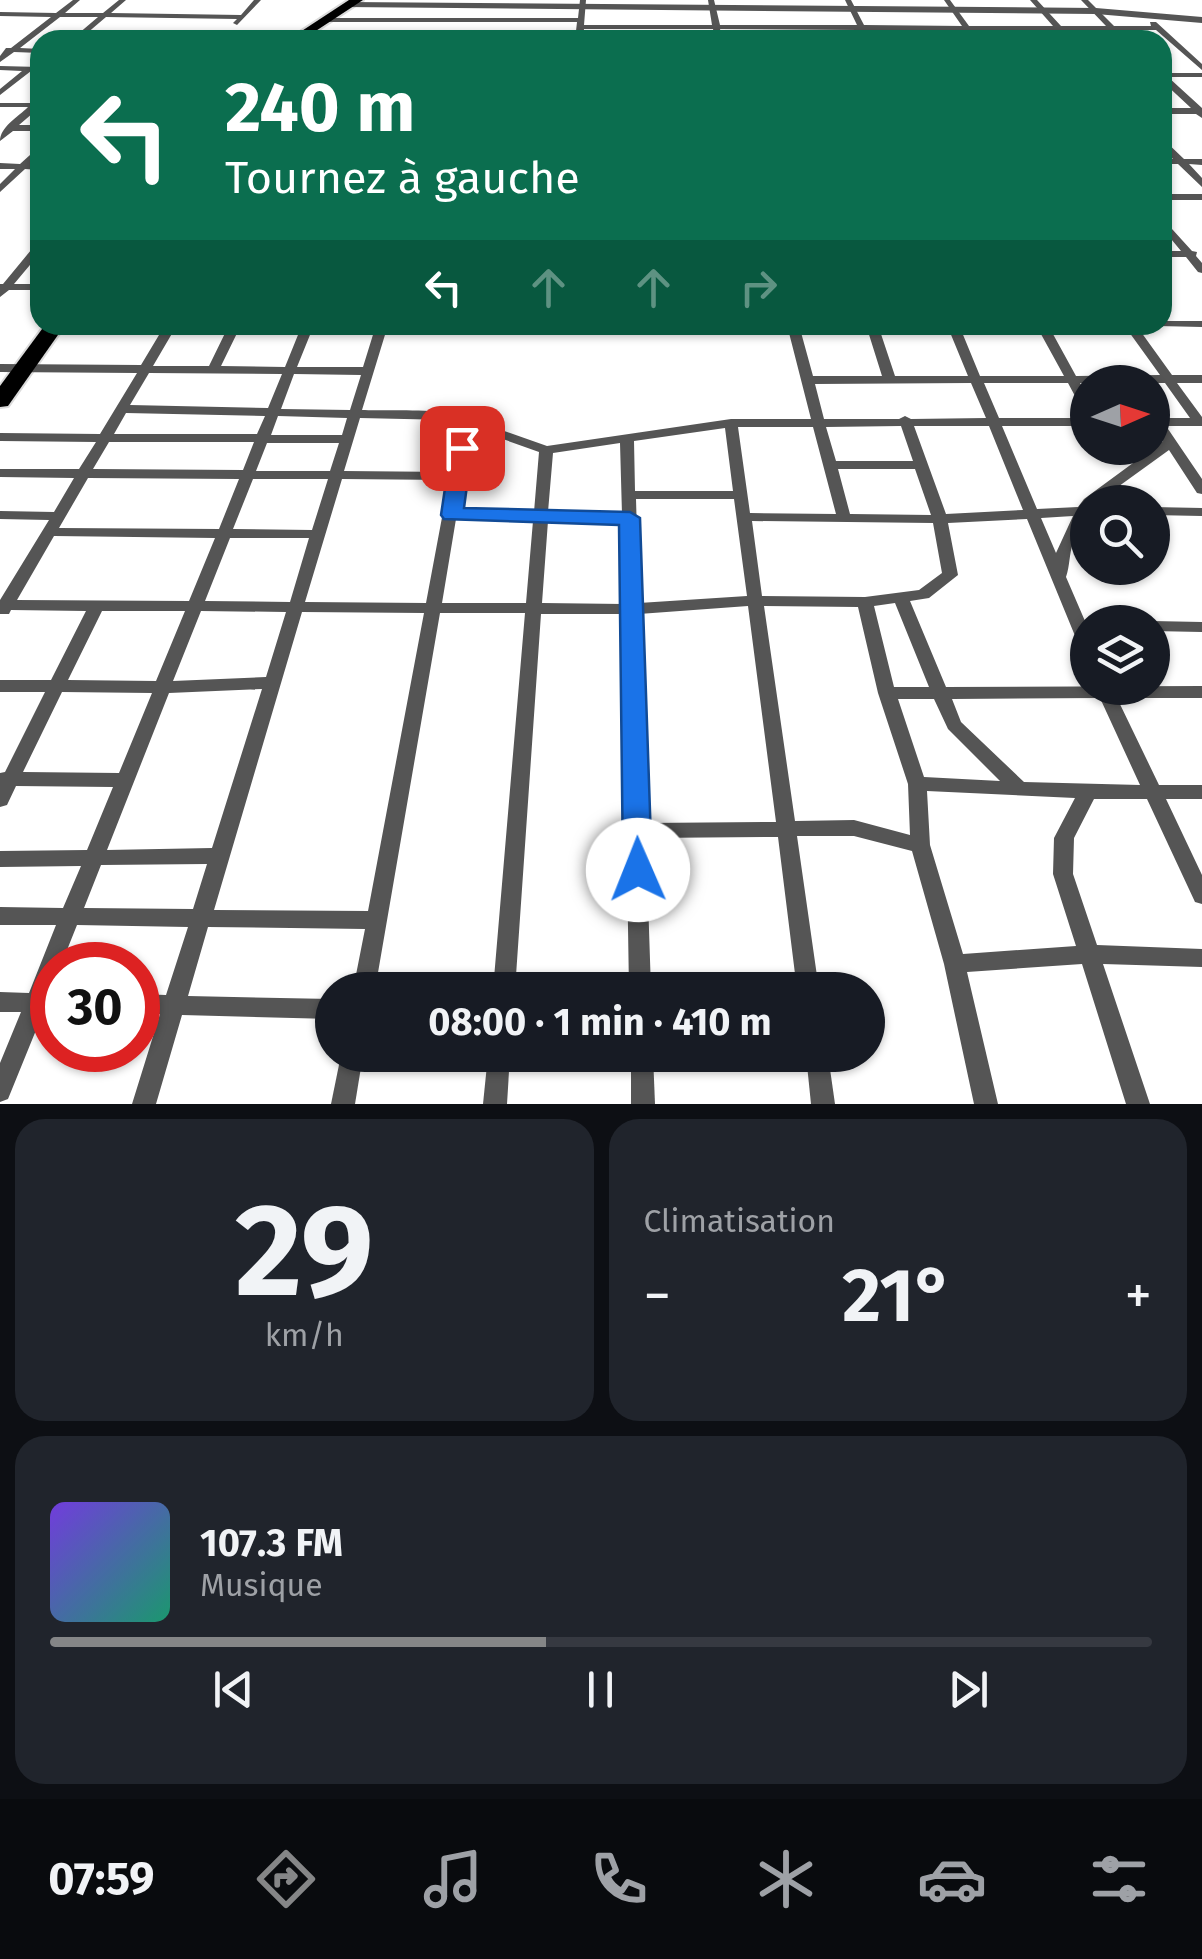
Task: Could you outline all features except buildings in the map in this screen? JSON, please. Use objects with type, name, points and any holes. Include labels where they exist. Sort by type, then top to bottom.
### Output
[{"type":"main road","points":[[309,30],[353,3]]},
{"type":"main road","points":[[0,401],[48,335]]},
{"type":"street","points":[[2,16],[26,0]]},
{"type":"street","points":[[38,30],[77,0]]},
{"type":"street","points":[[87,30],[123,0]]},
{"type":"street","points":[[230,30],[258,0]]},
{"type":"street","points":[[947,0],[967,28]]},
{"type":"street","points":[[1034,0],[1059,28]]},
{"type":"street","points":[[1084,0],[1113,28]]},
{"type":"street","points":[[353,3],[473,7],[752,4],[790,9],[850,5],[1096,11],[1200,21]]},
{"type":"street","points":[[422,30],[433,4]]},
{"type":"street","points":[[510,30],[516,4]]},
{"type":"street","points":[[580,30],[582,4]]},
{"type":"street","points":[[712,4],[717,30]]},
{"type":"street","points":[[850,5],[861,28]]},
{"type":"street","points":[[359,30],[372,6]]},
{"type":"street","points":[[465,30],[473,7]]},
{"type":"street","points":[[118,30],[142,8]]},
{"type":"street","points":[[200,16],[208,8]]},
{"type":"street","points":[[790,9],[799,30]]},
{"type":"street","points":[[1142,15],[1158,28]]},
{"type":"street","points":[[2,16],[242,17]]},
{"type":"street","points":[[325,20],[512,20],[716,27],[1158,28]]},
{"type":"street","points":[[0,60],[30,36]]},
{"type":"street","points":[[1172,42],[1202,71]]},
{"type":"street","points":[[0,50],[30,51]]},
{"type":"street","points":[[0,68],[30,69]]},
{"type":"street","points":[[1172,75],[1202,71]]},
{"type":"street","points":[[0,94],[30,73]]},
{"type":"street","points":[[1172,85],[1201,112]]},
{"type":"street","points":[[0,104],[30,104]]},
{"type":"street","points":[[0,138],[6,128],[30,111]]},
{"type":"street","points":[[1172,111],[1201,112]]},
{"type":"street","points":[[1172,152],[1202,184]]},
{"type":"street","points":[[0,190],[30,159]]},
{"type":"street","points":[[1172,162],[1202,162]]},
{"type":"street","points":[[0,166],[30,166]]},
{"type":"street","points":[[1172,197],[1202,197]]},
{"type":"street","points":[[1172,233],[1202,270]]},
{"type":"street","points":[[1172,254],[1202,254]]},
{"type":"street","points":[[2,289],[30,257]]},
{"type":"street","points":[[2,289],[30,288]]},
{"type":"street","points":[[1172,324],[1202,324]]},
{"type":"street","points":[[2,608],[165,335]]},
{"type":"street","points":[[213,370],[231,335]]},
{"type":"street","points":[[62,942],[304,335]]},
{"type":"street","points":[[144,1104],[379,335]]},
{"type":"street","points":[[796,335],[844,518]]},
{"type":"street","points":[[875,335],[889,378]]},
{"type":"street","points":[[957,335],[1074,605]]},
{"type":"street","points":[[809,380],[1070,377],[1047,335]]},
{"type":"street","points":[[1137,335],[1159,365]]},
{"type":"street","points":[[0,368],[368,371]]},
{"type":"street","points":[[1170,379],[1202,379]]},
{"type":"street","points":[[1170,380],[1200,422]]},
{"type":"street","points":[[121,409],[466,419],[546,450],[731,422],[1070,422]]},
{"type":"street","points":[[367,972],[452,515],[466,419]]},
{"type":"street","points":[[2,608],[97,605],[631,609],[754,601],[864,602],[923,594],[950,576],[940,519],[906,420]]},
{"type":"street","points":[[731,422],[806,972]]},
{"type":"street","points":[[1170,422],[1200,422]]},
{"type":"street","points":[[0,437],[347,439]]},
{"type":"street","points":[[628,438],[640,972]]},
{"type":"street","points":[[1115,485],[1171,442],[1202,490]]},
{"type":"street","points":[[505,972],[546,450]]},
{"type":"street","points":[[830,465],[922,465]]},
{"type":"street","points":[[0,473],[457,476]]},
{"type":"street","points":[[629,494],[740,495]]},
{"type":"street","points":[[742,517],[940,519],[1070,509]]},
{"type":"street","points":[[1170,511],[1202,512]]},
{"type":"street","points":[[0,515],[58,516]]},
{"type":"street","points":[[452,515],[630,518]]},
{"type":"street","points":[[49,532],[318,534]]},
{"type":"street","points":[[1061,578],[1064,547],[1070,536]]},
{"type":"street","points":[[900,598],[954,725],[1020,789]]},
{"type":"street","points":[[864,602],[916,784],[920,846],[955,964],[986,1104]]},
{"type":"street","points":[[0,800],[5,778],[97,605]]},
{"type":"street","points":[[1170,626],[1202,627]]},
{"type":"street","points":[[0,686],[272,683]]},
{"type":"street","points":[[887,693],[1070,690]]},
{"type":"street","points":[[1170,691],[1202,692]]},
{"type":"street","points":[[1112,705],[1202,896]]},
{"type":"street","points":[[5,778],[125,780]]},
{"type":"street","points":[[916,784],[1088,792],[1202,792]]},
{"type":"street","points":[[1088,792],[1064,838],[1063,874],[1138,1104]]},
{"type":"street","points":[[636,831],[854,828],[920,846]]},
{"type":"street","points":[[0,859],[219,856]]},
{"type":"street","points":[[0,916],[376,920]]},
{"type":"street","points":[[955,964],[1090,954],[1202,958]]},
{"type":"street","points":[[0,1002],[30,1003]]},
{"type":"street","points":[[160,1004],[315,1008]]},
{"type":"street","points":[[0,1091],[30,1031]]},
{"type":"street","points":[[343,1104],[349,1072]]},
{"type":"street","points":[[495,1104],[498,1072]]},
{"type":"street","points":[[642,1072],[643,1104]]},
{"type":"street","points":[[819,1072],[824,1104]]},
{"type":"route","points":[[462,448],[452,515],[630,518],[638,870]]}]
